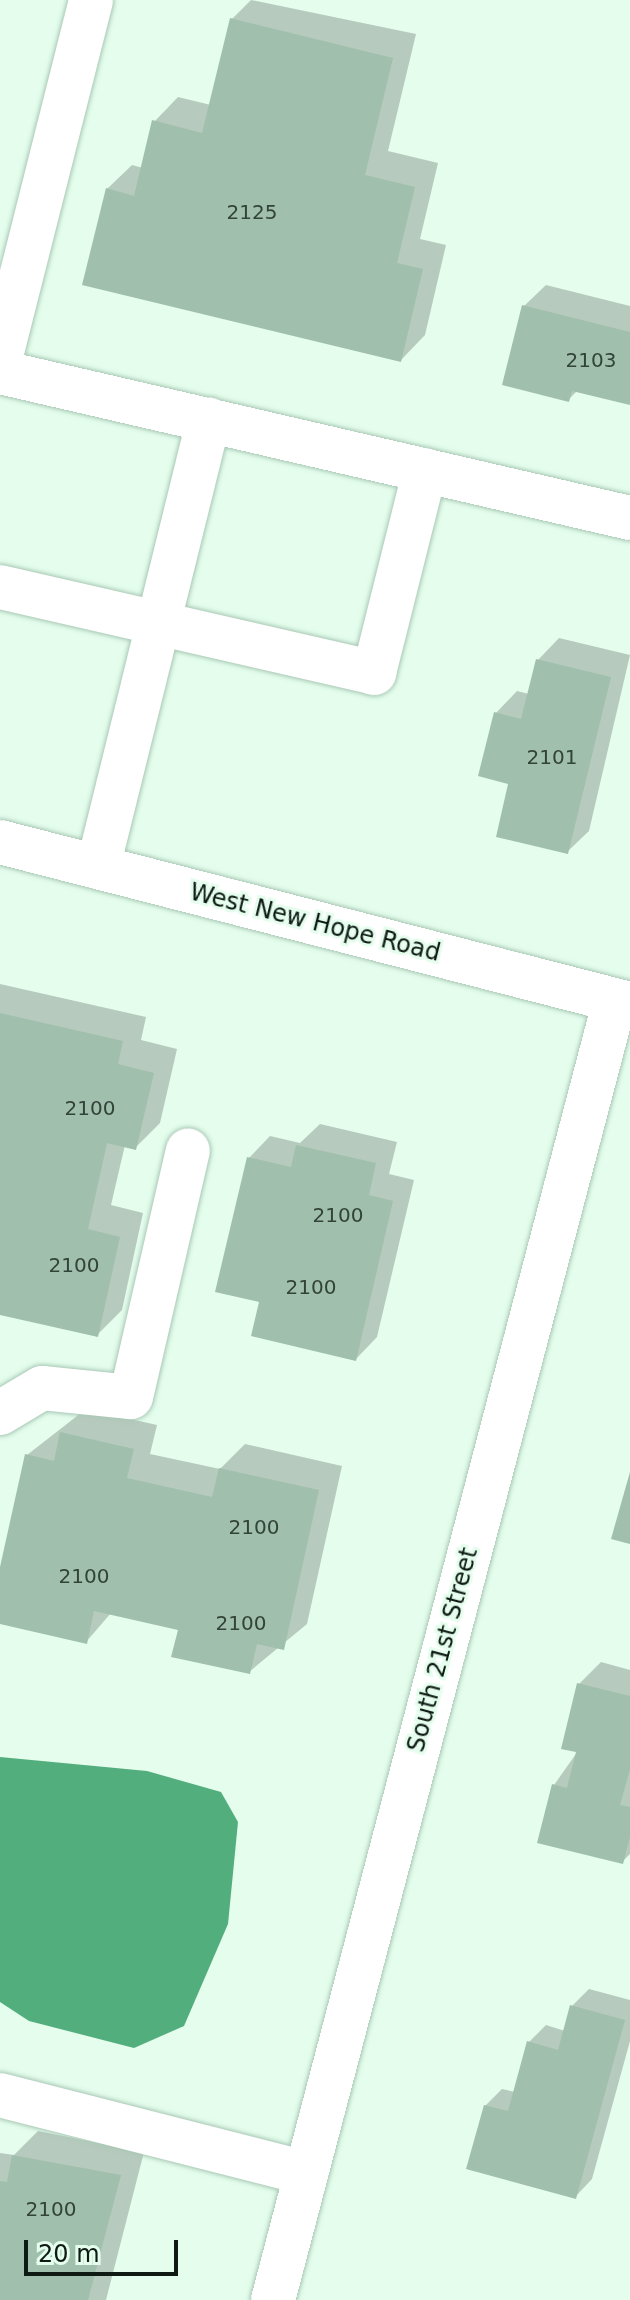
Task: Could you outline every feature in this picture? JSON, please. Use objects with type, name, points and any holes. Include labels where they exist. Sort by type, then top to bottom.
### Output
[{"type":"street","points":[[0,360],[91,0]]},
{"type":"street","points":[[0,372],[630,518]]},
{"type":"street","points":[[98,867],[209,420]]},
{"type":"street","points":[[0,587],[374,673],[425,470]]},
{"type":"street","name":"West New Hope Road","points":[[0,842],[622,1002]]},
{"type":"street","name":"South 21st Street","points":[[273,2300],[622,1002]]},
{"type":"street","points":[[0,1413],[42,1388],[131,1397],[188,1150]]},
{"type":"street","points":[[0,2095],[306,2173]]},
{"type":"shaded area","points":[[0,1757],[147,1771],[221,1792],[238,1822],[228,1924],[184,2026],[134,2048],[29,2021],[0,2002]]},
{"type":"building","points":[[230,18],[393,58],[365,175],[415,187],[397,263],[423,269],[401,362],[82,285],[106,188],[134,196],[152,120],[202,133]]},
{"type":"building","points":[[522,305],[630,332],[630,405],[572,391],[569,402],[502,385]]},
{"type":"building","points":[[536,659],[611,677],[568,854],[496,837],[508,784],[478,776],[494,712],[521,719]]},
{"type":"building","points":[[0,1013],[123,1041],[118,1064],[154,1073],[136,1150],[107,1143],[88,1229],[120,1237],[98,1337],[0,1315]]},
{"type":"building","points":[[296,1145],[376,1163],[369,1195],[393,1201],[356,1361],[251,1336],[259,1302],[215,1292],[247,1157],[291,1167]]},
{"type":"building","points":[[60,1432],[134,1449],[127,1478],[212,1497],[219,1468],[319,1490],[284,1650],[257,1644],[250,1674],[171,1657],[178,1630],[94,1611],[87,1644],[0,1624],[0,1567],[25,1454],[54,1461]]},
{"type":"building","points":[[630,1472],[630,1544],[611,1539]]},
{"type":"building","points":[[577,1683],[630,1696],[630,1769],[620,1805],[630,1807],[630,1837],[623,1864],[537,1843],[552,1784],[567,1788],[576,1752],[561,1749]]},
{"type":"building","points":[[570,2005],[625,2020],[576,2199],[466,2169],[484,2105],[508,2111],[527,2041],[558,2050]]},
{"type":"building","points":[[12,2155],[121,2175],[88,2300],[0,2300],[0,2181],[7,2182]]}]
